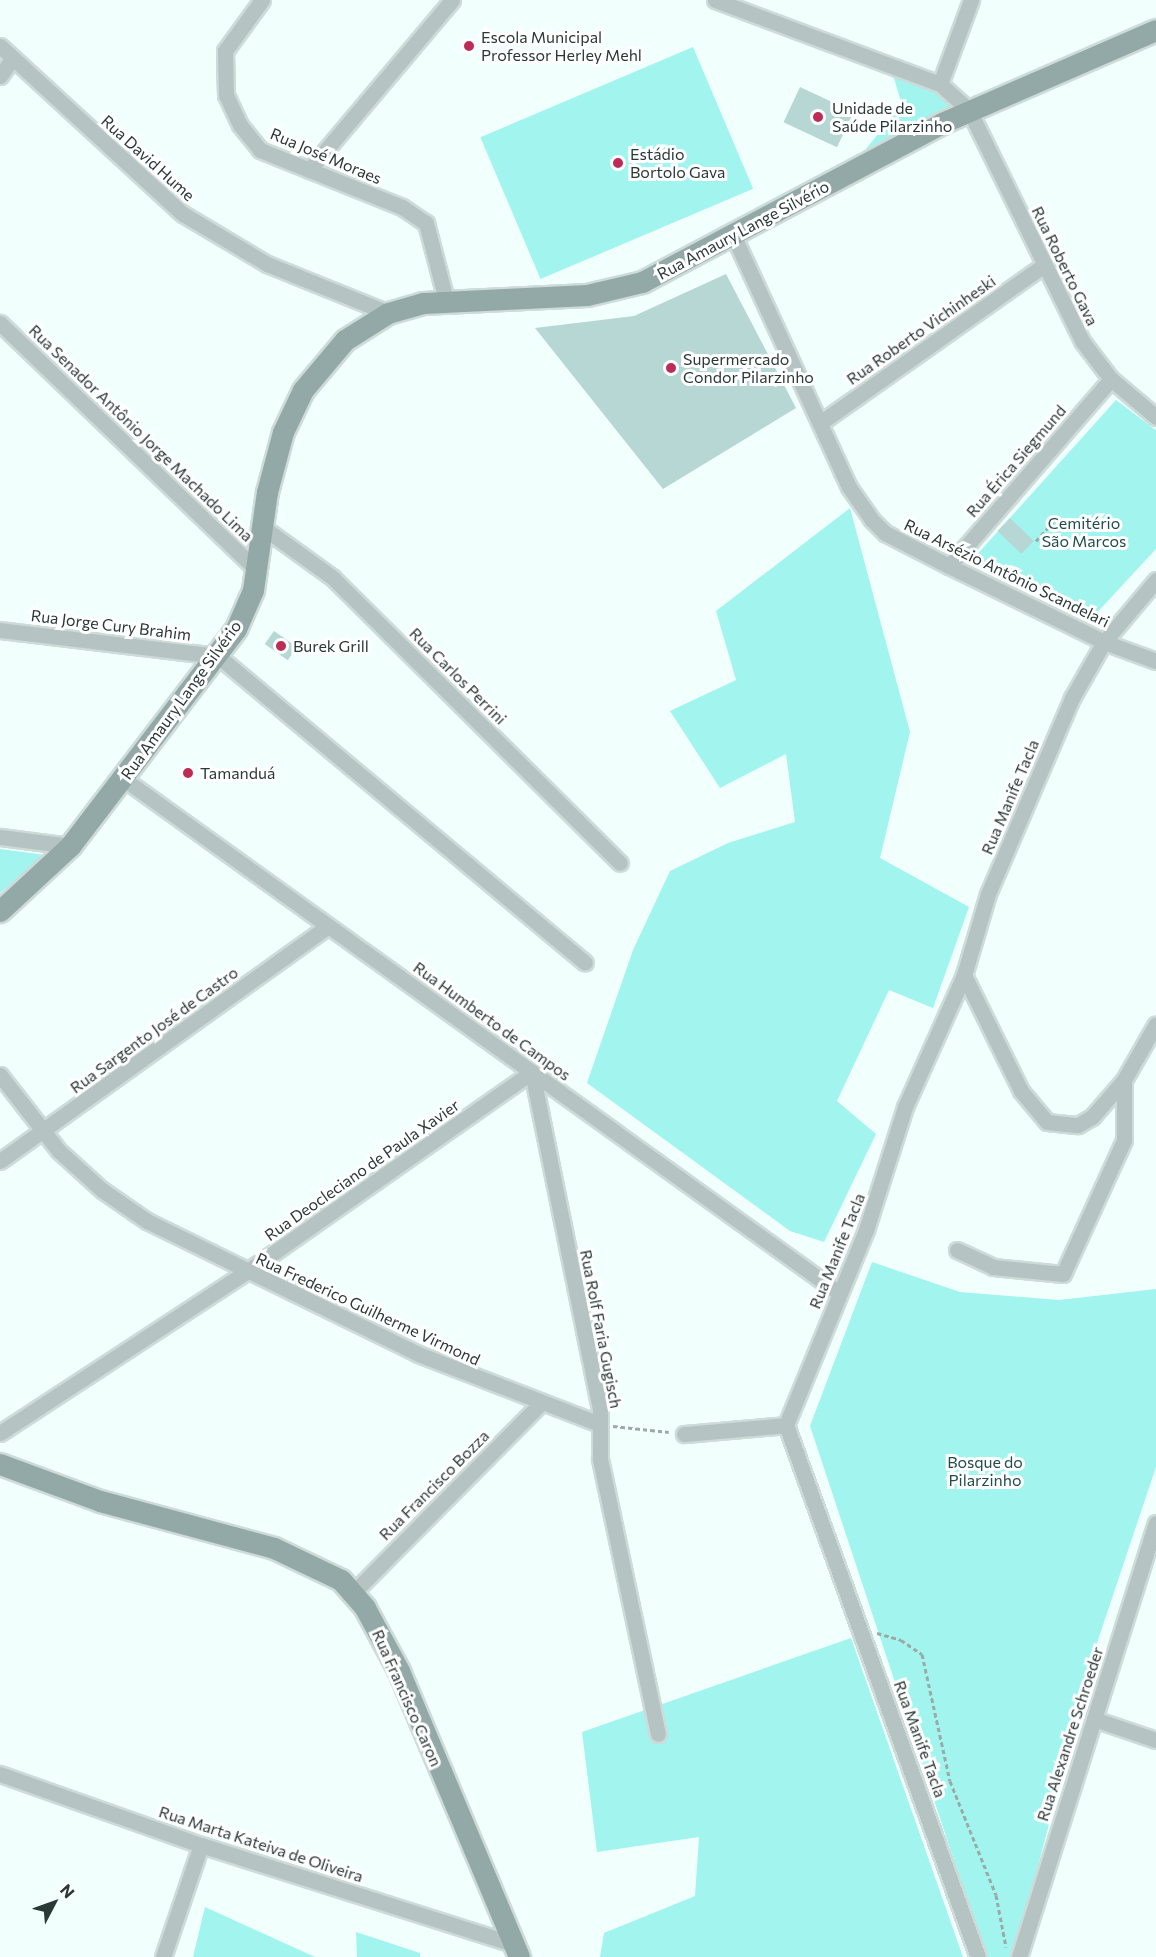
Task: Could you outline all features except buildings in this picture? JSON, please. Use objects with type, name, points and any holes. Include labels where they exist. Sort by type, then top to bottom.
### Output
[{"type":"main road","name":"Rua Amaury Lange Silvério","points":[[0,911],[70,846],[218,656],[246,609],[256,569],[261,526],[276,453],[303,390],[345,340],[388,313],[447,300],[553,298],[614,290],[642,282],[734,237],[969,110],[1156,30]]},
{"type":"main road","name":"Rua Francisco Caron","points":[[0,1464],[100,1501],[301,1557],[354,1592],[399,1671],[516,1951]]},
{"type":"street","name":"Rua José Moraes","points":[[262,0],[225,51],[226,95],[240,125],[260,150],[402,207],[426,223],[447,300]]},
{"type":"street","points":[[309,170],[452,0]]},
{"type":"street","points":[[716,0],[940,84],[969,110]]},
{"type":"street","points":[[940,84],[972,0]]},
{"type":"street","name":"Rua David Hume","points":[[0,46],[183,214],[267,264],[388,313]]},
{"type":"street","points":[[0,76],[12,58]]},
{"type":"street","name":"Rua Roberto Gava","points":[[969,110],[1083,341],[1111,378],[1156,417]]},
{"type":"street","name":"Rua Arsézio Antônio Scandelari","points":[[734,237],[849,487],[871,519],[885,533],[949,567],[1104,642],[1156,662]]},
{"type":"street","name":"Rua Roberto Vichinheski","points":[[820,423],[1044,265]]},
{"type":"street","name":"Rua Senador Antônio Jorge Machado Lima","points":[[0,323],[256,569]]},
{"type":"street","name":"Rua Érica Siegmund","points":[[949,567],[1111,378]]},
{"type":"street","name":"Rua Carlos Perrini","points":[[261,526],[333,578],[620,863]]},
{"type":"street","name":"Rua Manife Tacla","points":[[978,1957],[786,1425],[878,1198],[905,1107],[964,975],[988,894],[1072,698],[1104,642],[1156,580]]},
{"type":"street","name":"Rua Jorge Cury Brahim","points":[[0,630],[218,656]]},
{"type":"street","points":[[218,656],[585,963]]},
{"type":"street","name":"Rua Humberto de Campos","points":[[124,779],[839,1293]]},
{"type":"street","points":[[0,837],[70,846]]},
{"type":"street","name":"Rua Sargento José de Castro","points":[[0,1161],[43,1133],[328,926]]},
{"type":"street","points":[[964,975],[1021,1091],[1047,1122],[1078,1125],[1092,1117],[1124,1080],[1156,1024]]},
{"type":"street","name":"Rua Deocleciano de Paula Xavier","points":[[0,1433],[246,1272],[532,1072]]},
{"type":"street","name":"Rua Rolf Faria Gugisch","points":[[532,1072],[599,1424],[600,1459],[658,1734]]},
{"type":"street","name":"Rua Frederico Guilherme Virmond","points":[[0,1075],[43,1133],[124,1207],[246,1272],[418,1354],[540,1404],[599,1424]]},
{"type":"street","points":[[957,1250],[993,1267],[1063,1274],[1124,1140],[1124,1080]]},
{"type":"street","name":"Rua Francisco Bozza","points":[[354,1592],[540,1404]]},
{"type":"street","points":[[684,1434],[786,1425]]},
{"type":"street","name":"Rua Alexandre Schroeder","points":[[1013,1955],[1094,1719],[1156,1523]]},
{"type":"street","points":[[1094,1719],[1156,1740]]},
{"type":"street","name":"Rua Marta Kateiva de Oliveira","points":[[0,1774],[201,1845],[516,1951]]},
{"type":"street","points":[[163,1957],[201,1845]]},
{"type":"path","points":[[1036,541],[1057,518]]},
{"type":"path","points":[[599,1424],[684,1434]]},
{"type":"path","points":[[861,1628],[901,1640],[922,1654],[950,1781],[996,1895],[1013,1955]]},
{"type":"green space","name":"Estádio Bortolo Gava","points":[[693,47],[753,189],[541,279],[480,137]]},
{"type":"green space","points":[[893,75],[941,93],[951,108],[865,150],[902,105]]},
{"type":"green space","name":"Cemitério São Marcos","points":[[1116,400],[1156,430],[1156,549],[1092,618],[973,559]]},
{"type":"green space","points":[[850,508],[910,732],[880,858],[969,907],[933,1008],[889,990],[837,1101],[876,1134],[824,1242],[790,1231],[587,1083],[633,950],[670,871],[728,843],[795,822],[786,754],[720,788],[670,711],[736,680],[716,611]]},
{"type":"green space","points":[[0,849],[46,855],[0,893]]},
{"type":"green space","name":"Bosque do Pilarzinho","points":[[872,1262],[960,1292],[1059,1300],[1156,1289],[1156,1467],[1096,1646],[1014,1957],[986,1957],[810,1426]]},
{"type":"green space","points":[[851,1638],[963,1957],[600,1957],[604,1933],[695,1896],[699,1837],[597,1852],[582,1732]]},
{"type":"green space","points":[[205,1907],[315,1957],[193,1957]]},
{"type":"green space","points":[[356,1932],[420,1953],[420,1957],[357,1957]]},
{"type":"place","name":"Escola Municipal Professor Herley Mehl","points":[[469,46]]},
{"type":"place","name":"Unidade de Saúde Pilarzinho","points":[[818,117]]},
{"type":"place","name":"Estádio Bortolo Gava","points":[[618,163]]},
{"type":"place","name":"Supermercado Condor Pilarzinho","points":[[671,368]]},
{"type":"place","name":"Burek Grill","points":[[281,646]]},
{"type":"place","name":"Tamanduá","points":[[188,773]]}]
